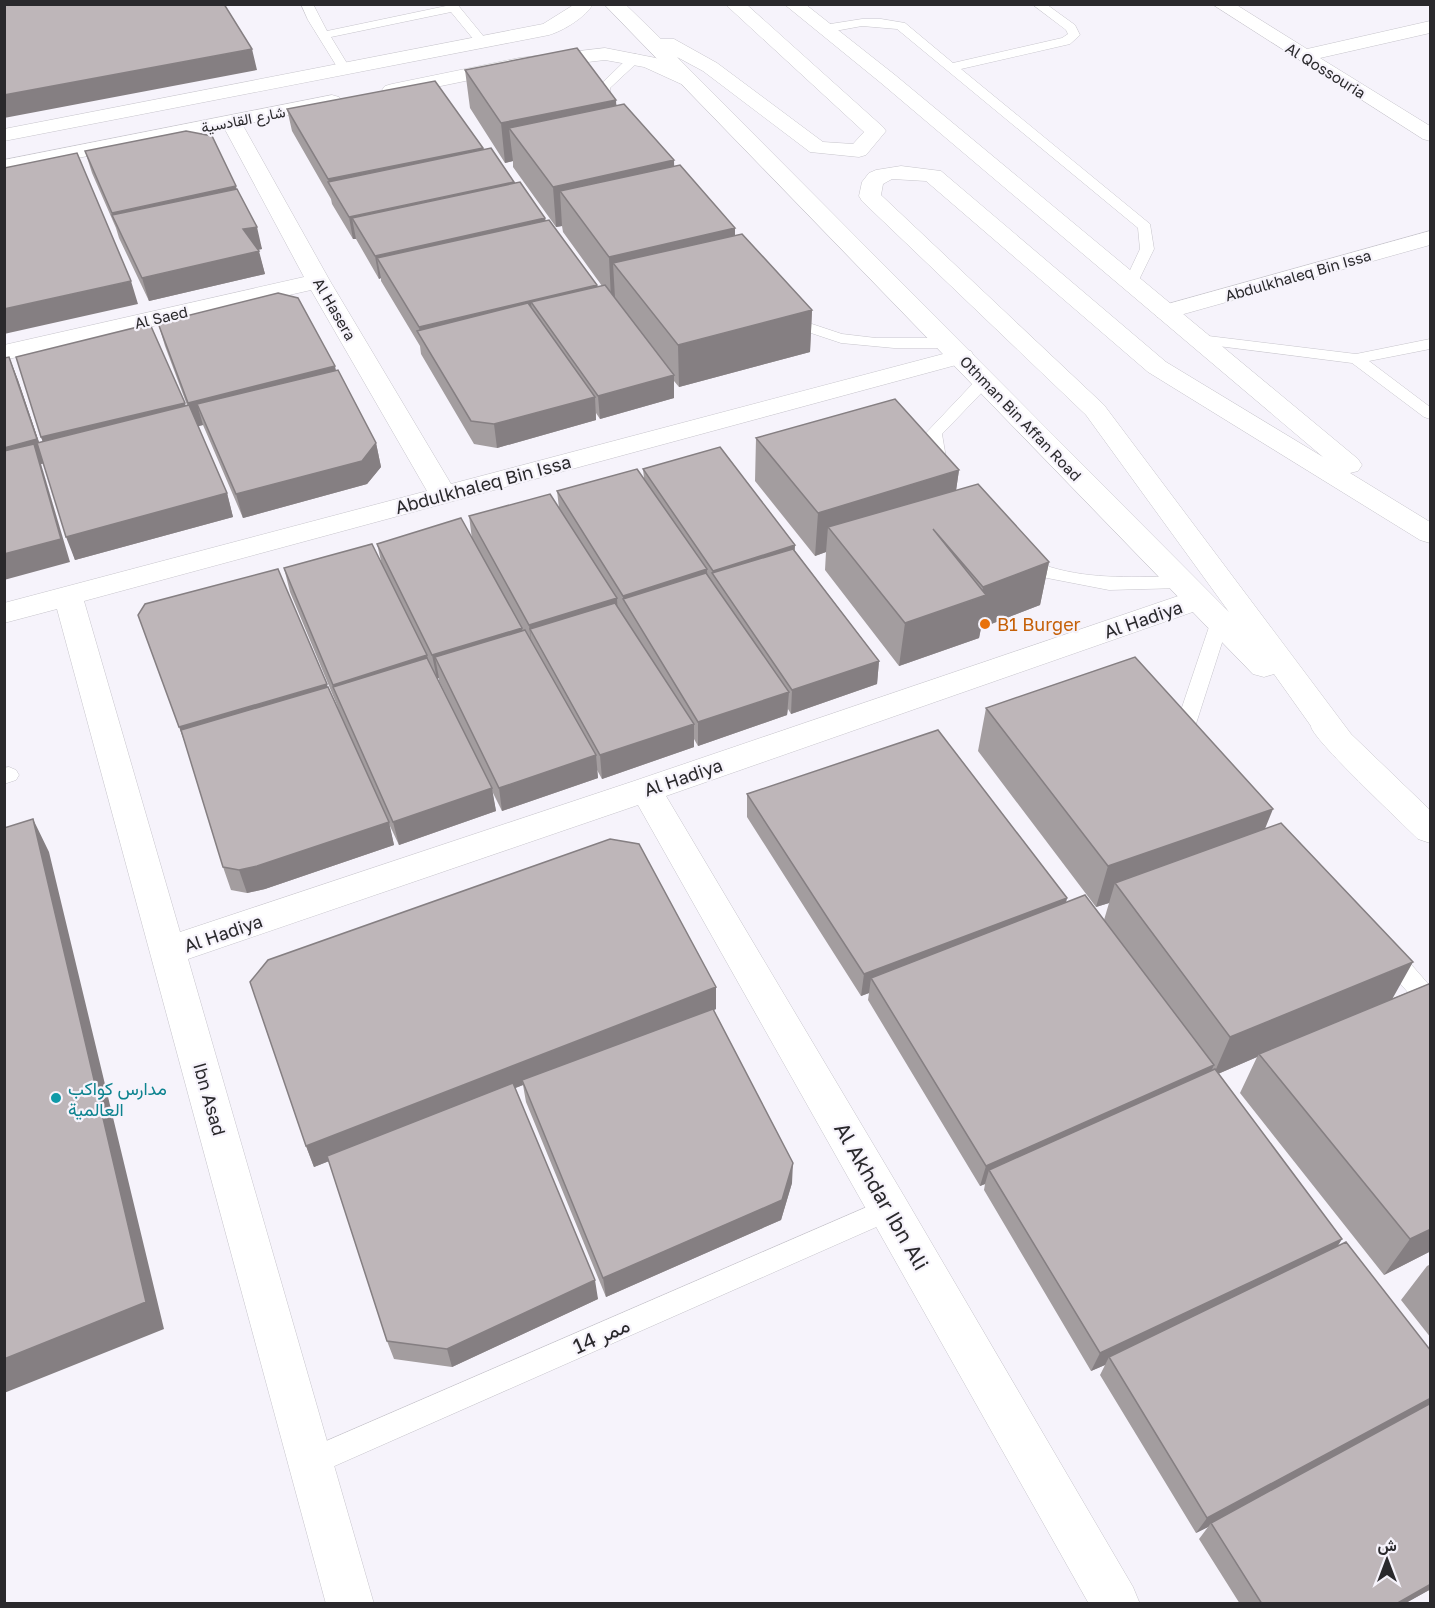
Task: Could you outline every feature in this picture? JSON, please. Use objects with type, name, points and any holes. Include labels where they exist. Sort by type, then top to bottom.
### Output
[{"type":"street","name":"شارع القادسية","points":[[4,135],[549,29],[584,4]]},
{"type":"street","name":"Othman Bin Affan Road","points":[[613,4],[639,27],[690,82],[985,380],[1199,601],[1431,830]]},
{"type":"street","points":[[639,27],[710,67],[816,148],[858,151],[876,131],[734,4]]},
{"type":"street","points":[[793,4],[888,79],[1431,534]]},
{"type":"street","name":"Al Qossouria","points":[[1221,4],[1431,135]]},
{"type":"street","points":[[559,23],[587,55]]},
{"type":"street","points":[[1304,57],[1431,27]]},
{"type":"street","points":[[369,94],[519,64],[605,54],[649,62],[690,82]]},
{"type":"street","name":"شارع القادسية","points":[[4,167],[346,99]]},
{"type":"street","name":"Al Hasera","points":[[231,122],[318,281],[443,494]]},
{"type":"street","points":[[1341,742],[1095,410],[870,196],[873,182],[879,176],[907,172],[933,176],[1156,367],[1431,534]]},
{"type":"street","name":"Abdulkhaleq Bin Issa","points":[[1166,312],[1431,238]]},
{"type":"street","name":"Al Saed","points":[[4,353],[318,281]]},
{"type":"street","name":"Abdulkhaleq Bin Issa","points":[[4,613],[443,494],[954,350]]},
{"type":"street","name":"Ibn Asad","points":[[68,595],[350,1604]]},
{"type":"street","name":"Al Hadiya","points":[[168,951],[1199,601]]},
{"type":"street","name":"Al Akhdar Ibn Ali","points":[[646,790],[1116,1604]]},
{"type":"lane","points":[[307,4],[345,70]]},
{"type":"lane","points":[[951,66],[1066,41],[1074,35],[1071,28],[1038,4]]},
{"type":"lane","points":[[323,35],[452,6],[483,43]]},
{"type":"lane","points":[[824,29],[861,20],[884,21],[901,26],[1145,226],[1147,249],[1131,283]]},
{"type":"lane","points":[[626,125],[604,97],[604,87],[635,58]]},
{"type":"lane","points":[[782,301],[805,327],[842,338],[954,350]]},
{"type":"lane","points":[[1200,340],[1356,359],[1431,344]]},
{"type":"lane","points":[[1356,359],[1431,414]]},
{"type":"lane","points":[[952,487],[939,469],[934,433],[985,380]]},
{"type":"lane","points":[[1007,542],[1042,571],[1199,601],[1184,731],[1208,758]]},
{"type":"lane","points":[[1375,940],[1431,1001]]},
{"type":"lane","name":"ممر 14","points":[[311,1462],[890,1209]]},
{"type":"building","points":[[4,4],[224,4],[252,49],[4,95]]},
{"type":"building","points":[[577,48],[616,100],[501,123],[465,70]]},
{"type":"building","points":[[435,81],[483,148],[328,179],[287,109]]},
{"type":"building","points":[[624,104],[674,160],[553,187],[509,128]]},
{"type":"building","points":[[186,131],[212,136],[236,186],[112,213],[85,151]]},
{"type":"building","points":[[491,148],[514,182],[349,217],[328,182]]},
{"type":"building","points":[[77,153],[131,281],[4,309],[4,168]]},
{"type":"building","points":[[680,165],[735,228],[609,257],[560,191]]},
{"type":"building","points":[[520,182],[545,218],[375,256],[352,218]]},
{"type":"building","points":[[237,189],[257,227],[243,229],[259,251],[142,278],[112,215]]},
{"type":"building","points":[[549,220],[597,285],[419,327],[377,258]]},
{"type":"building","points":[[742,234],[812,310],[678,345],[613,263]]},
{"type":"building","points":[[605,285],[674,375],[598,396],[531,302]]},
{"type":"building","points":[[278,293],[298,298],[335,366],[188,403],[158,323]]},
{"type":"building","points":[[528,303],[595,397],[494,424],[471,421],[417,331]]},
{"type":"building","points":[[150,324],[185,403],[41,437],[16,357]]},
{"type":"building","points":[[9,357],[37,439],[4,448],[4,358]]},
{"type":"building","points":[[338,370],[376,443],[362,461],[236,494],[197,404]]},
{"type":"building","points":[[895,399],[959,470],[818,513],[756,438]]},
{"type":"building","points":[[189,405],[227,493],[66,537],[37,443]]},
{"type":"building","points":[[34,444],[61,539],[4,554],[4,451]]},
{"type":"building","points":[[720,447],[795,545],[713,571],[643,469]]},
{"type":"building","points":[[637,469],[707,569],[623,596],[557,491]]},
{"type":"building","points":[[978,484],[1049,562],[983,587],[933,529],[986,595],[905,623],[828,527]]},
{"type":"building","points":[[550,494],[617,598],[529,625],[469,516]]},
{"type":"building","points":[[461,518],[522,628],[432,655],[377,544]]},
{"type":"building","points":[[372,544],[427,655],[333,685],[284,568]]},
{"type":"building","points":[[793,549],[879,661],[792,690],[712,573]]},
{"type":"building","points":[[278,569],[327,684],[179,727],[138,615],[145,604]]},
{"type":"building","points":[[706,573],[789,692],[698,722],[623,599]]},
{"type":"building","points":[[615,603],[694,724],[600,755],[530,629]]},
{"type":"building","points":[[525,630],[596,755],[499,788],[435,657]]},
{"type":"building","points":[[1135,657],[1273,809],[1108,866],[986,708]]},
{"type":"building","points":[[427,658],[492,788],[393,822],[333,687]]},
{"type":"building","points":[[328,687],[389,822],[257,866],[239,870],[223,867],[181,730]]},
{"type":"building","points":[[938,730],[1067,898],[864,974],[747,794]]},
{"type":"building","name":"مدارس كواكب العالمية","points":[[33,819],[146,1302],[4,1359],[4,828]]},
{"type":"building","points":[[1281,823],[1413,962],[1230,1037],[1115,883]]},
{"type":"building","points":[[610,839],[639,844],[716,987],[306,1146],[250,982],[268,960]]},
{"type":"building","points":[[1085,895],[1214,1065],[986,1166],[871,978]]},
{"type":"building","points":[[1431,983],[1431,1229],[1410,1239],[1259,1054]]},
{"type":"building","points":[[713,1009],[793,1163],[782,1200],[603,1278],[522,1080]]},
{"type":"building","points":[[1215,1069],[1342,1239],[1100,1353],[989,1170]]},
{"type":"building","points":[[513,1083],[595,1280],[447,1349],[387,1341],[327,1156]]},
{"type":"building","points":[[1346,1242],[1431,1351],[1431,1398],[1207,1518],[1109,1357]]},
{"type":"building","points":[[1431,1403],[1431,1584],[1396,1604],[1262,1604],[1211,1523]]},
{"type":"place","name":"B1 Burger","points":[[985,624]]},
{"type":"place","name":"مدارس كواكب العالمية","points":[[56,1098]]}]
